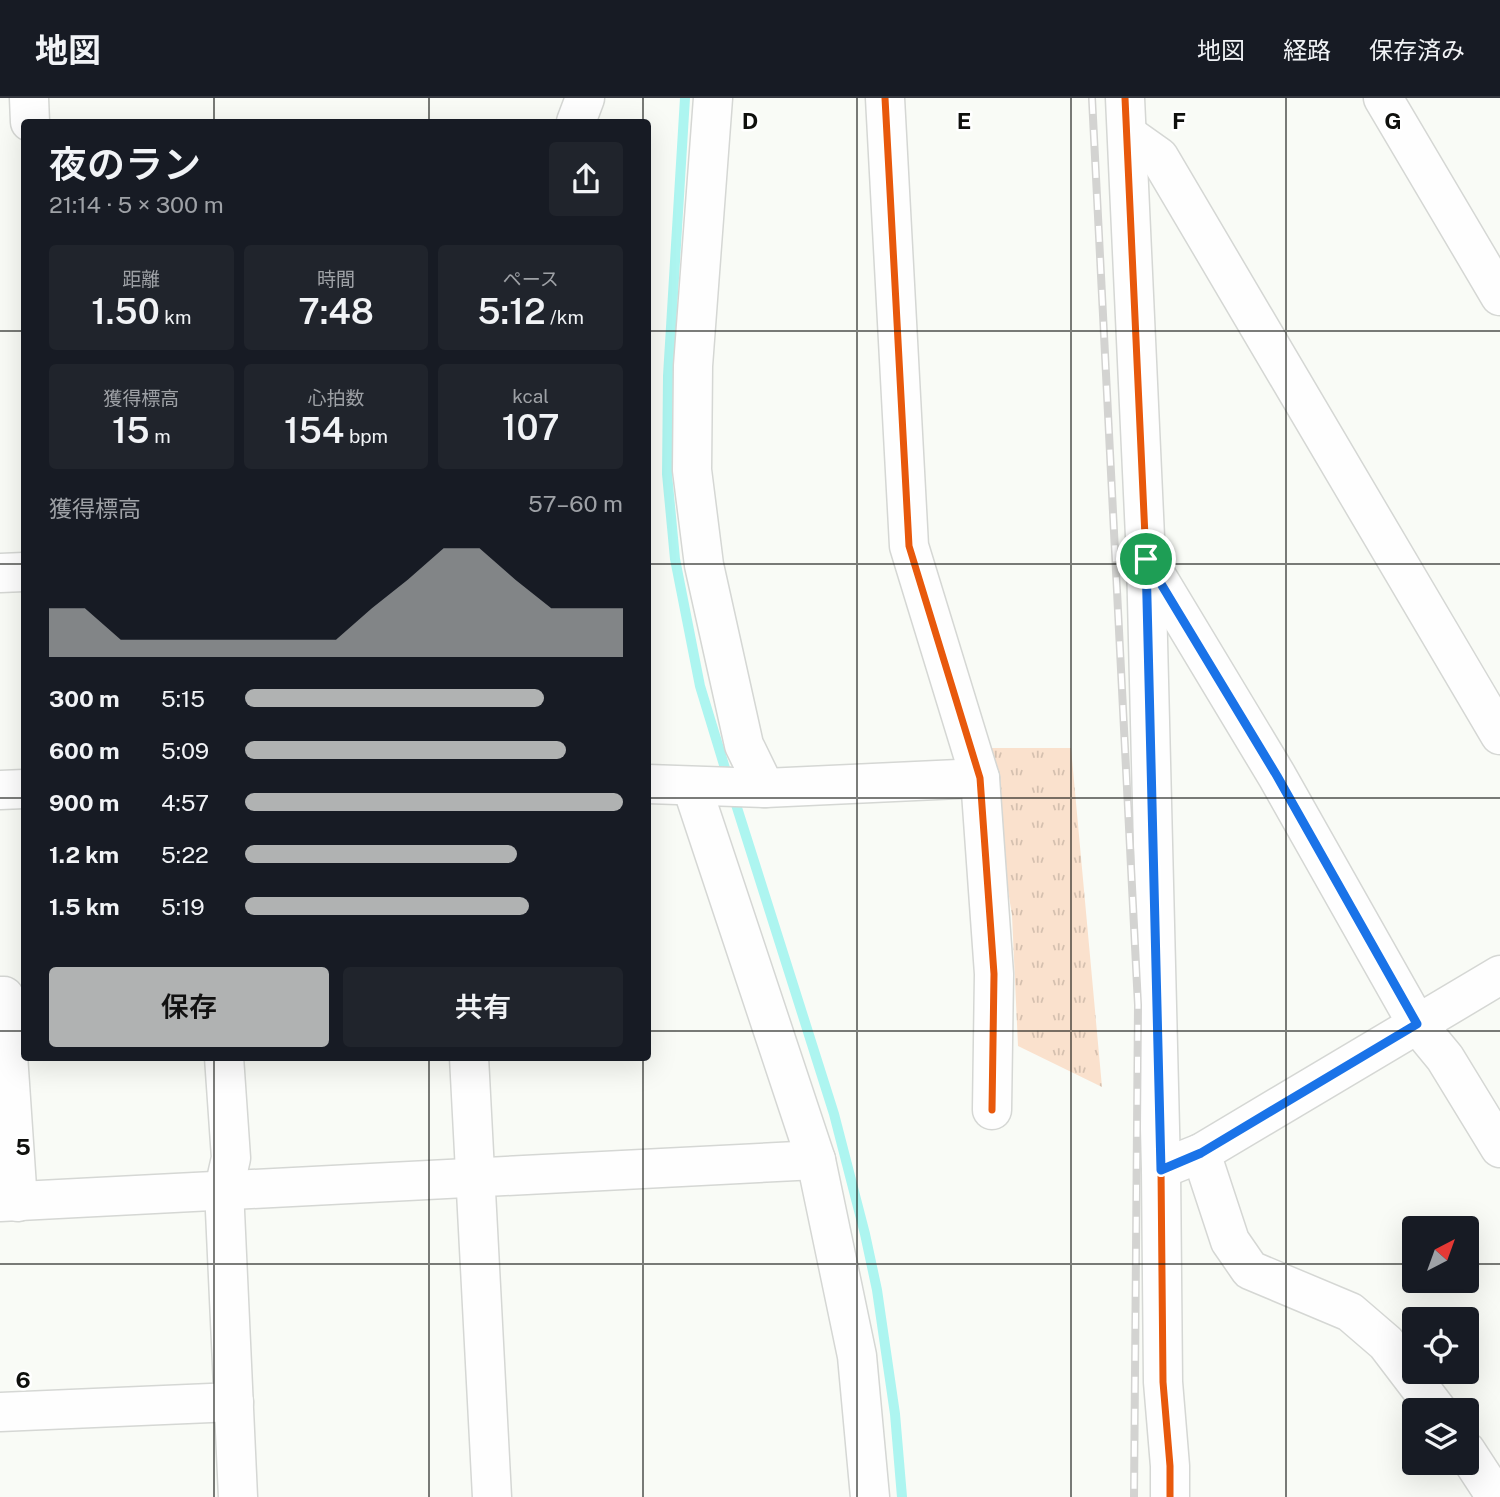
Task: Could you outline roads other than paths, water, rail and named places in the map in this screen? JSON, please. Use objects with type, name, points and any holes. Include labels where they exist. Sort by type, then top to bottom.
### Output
[{"type":"street","points":[[29,98],[30,119]]},
{"type":"street","points":[[577,119],[585,98]]},
{"type":"street","points":[[713,98],[693,366],[692,470],[704,565],[741,732],[758,788]]},
{"type":"street","points":[[885,98],[909,546],[980,778],[994,974],[992,1110]]},
{"type":"street","points":[[1383,98],[1500,296]]},
{"type":"street","points":[[1126,116],[1146,559],[1161,1170],[1163,1382],[1170,1481],[1199,1497]]},
{"type":"street","points":[[1126,116],[1159,158],[1500,735]]},
{"type":"street","points":[[1146,559],[1277,776],[1417,1024],[1445,1058],[1500,1148]]},
{"type":"street","points":[[0,573],[21,572]]},
{"type":"street","points":[[651,784],[758,788],[980,778]]},
{"type":"street","points":[[700,787],[816,1160],[857,1356],[870,1497]]},
{"type":"street","points":[[0,790],[21,789]]},
{"type":"street","points":[[1161,1170],[1201,1153],[1500,975]]},
{"type":"street","points":[[0,996],[4,996],[9,1202],[477,1175],[816,1160]]},
{"type":"street","points":[[223,1061],[231,1158],[223,1189],[238,1497]]},
{"type":"street","points":[[470,1061],[492,1497]]},
{"type":"street","points":[[1201,1153],[1230,1241],[1250,1269],[1350,1312],[1386,1343],[1428,1398]]},
{"type":"street","points":[[0,1412],[234,1402]]},
{"type":"street","points":[[1479,1471],[1496,1497]]},
{"type":"waterway","points":[[685,98],[668,376],[667,474],[675,559],[700,686],[728,778]]},
{"type":"waterway","points":[[733,795],[834,1114],[865,1234],[877,1290],[895,1414],[902,1497]]},
{"type":"railway","points":[[1092,98],[1138,1005],[1134,1497]]}]
